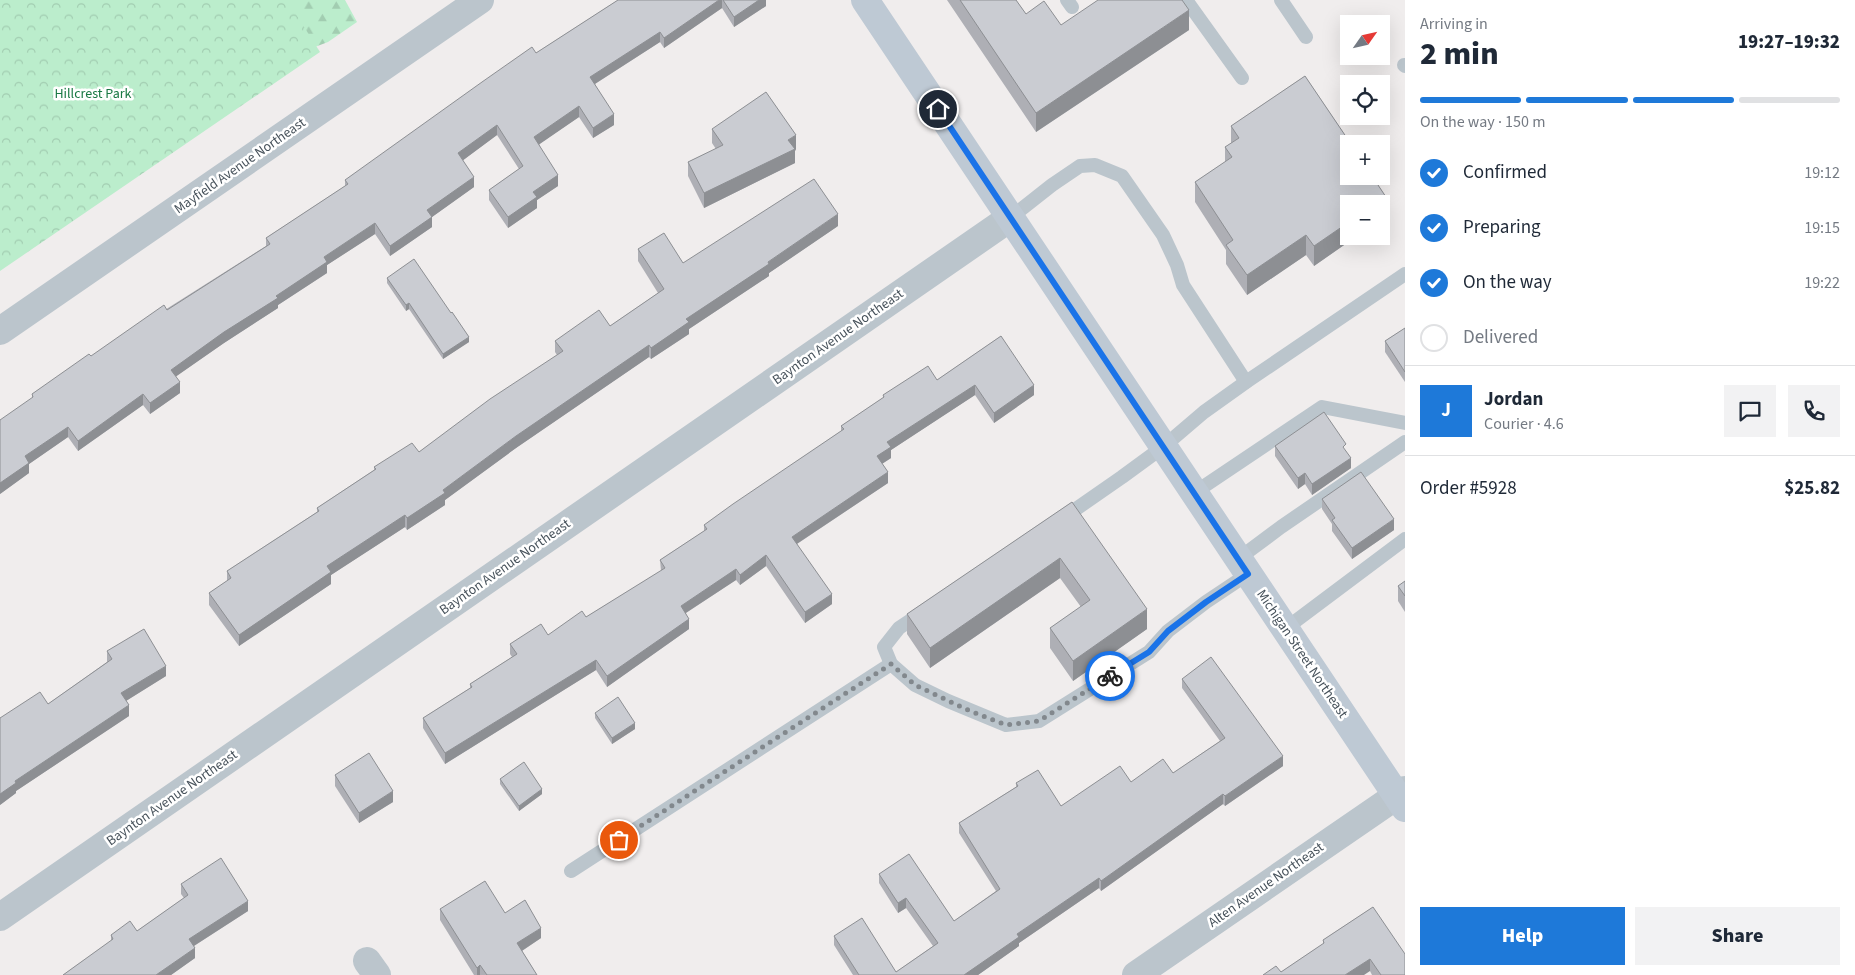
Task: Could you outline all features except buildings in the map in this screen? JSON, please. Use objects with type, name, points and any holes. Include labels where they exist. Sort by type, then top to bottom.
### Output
[{"type":"main road","name":"Michigan Street Northeast","points":[[866,0],[1285,629],[1402,798]]},
{"type":"street","name":"Mayfield Avenue Northeast","points":[[0,331],[480,0]]},
{"type":"street","name":"Baynton Avenue Northeast","points":[[0,917],[1010,218]]},
{"type":"street","name":"Alten Avenue Northeast","points":[[1136,975],[1402,798]]},
{"type":"lane","points":[[1186,0],[1242,78]]},
{"type":"lane","points":[[1281,0],[1306,37]]},
{"type":"lane","points":[[1010,218],[1080,166],[1095,165],[1122,176],[1163,235],[1177,265],[1183,285],[1246,382]]},
{"type":"lane","points":[[1048,528],[1163,447],[1204,412],[1246,382],[1405,274]]},
{"type":"lane","points":[[1194,493],[1322,407],[1405,423]]},
{"type":"lane","points":[[932,606],[899,628],[884,646],[891,664],[915,685],[970,711],[1006,725],[1039,721],[1149,652],[1168,631],[1206,602],[1281,527],[1405,442]]},
{"type":"lane","points":[[1285,629],[1405,539]]},
{"type":"lane","points":[[571,871],[891,664]]},
{"type":"green space","name":"Hillcrest Park","points":[[0,0],[287,0],[320,52],[0,271]]},
{"type":"green space","points":[[139,0],[345,0],[357,22],[328,42],[270,64]]},
{"type":"way so far","points":[[619,840],[891,664],[915,685],[970,711],[1006,725],[1039,721],[1110,676]]},
{"type":"route","points":[[938,109],[1248,574],[1206,602],[1168,631],[1149,652],[1110,676]]}]
